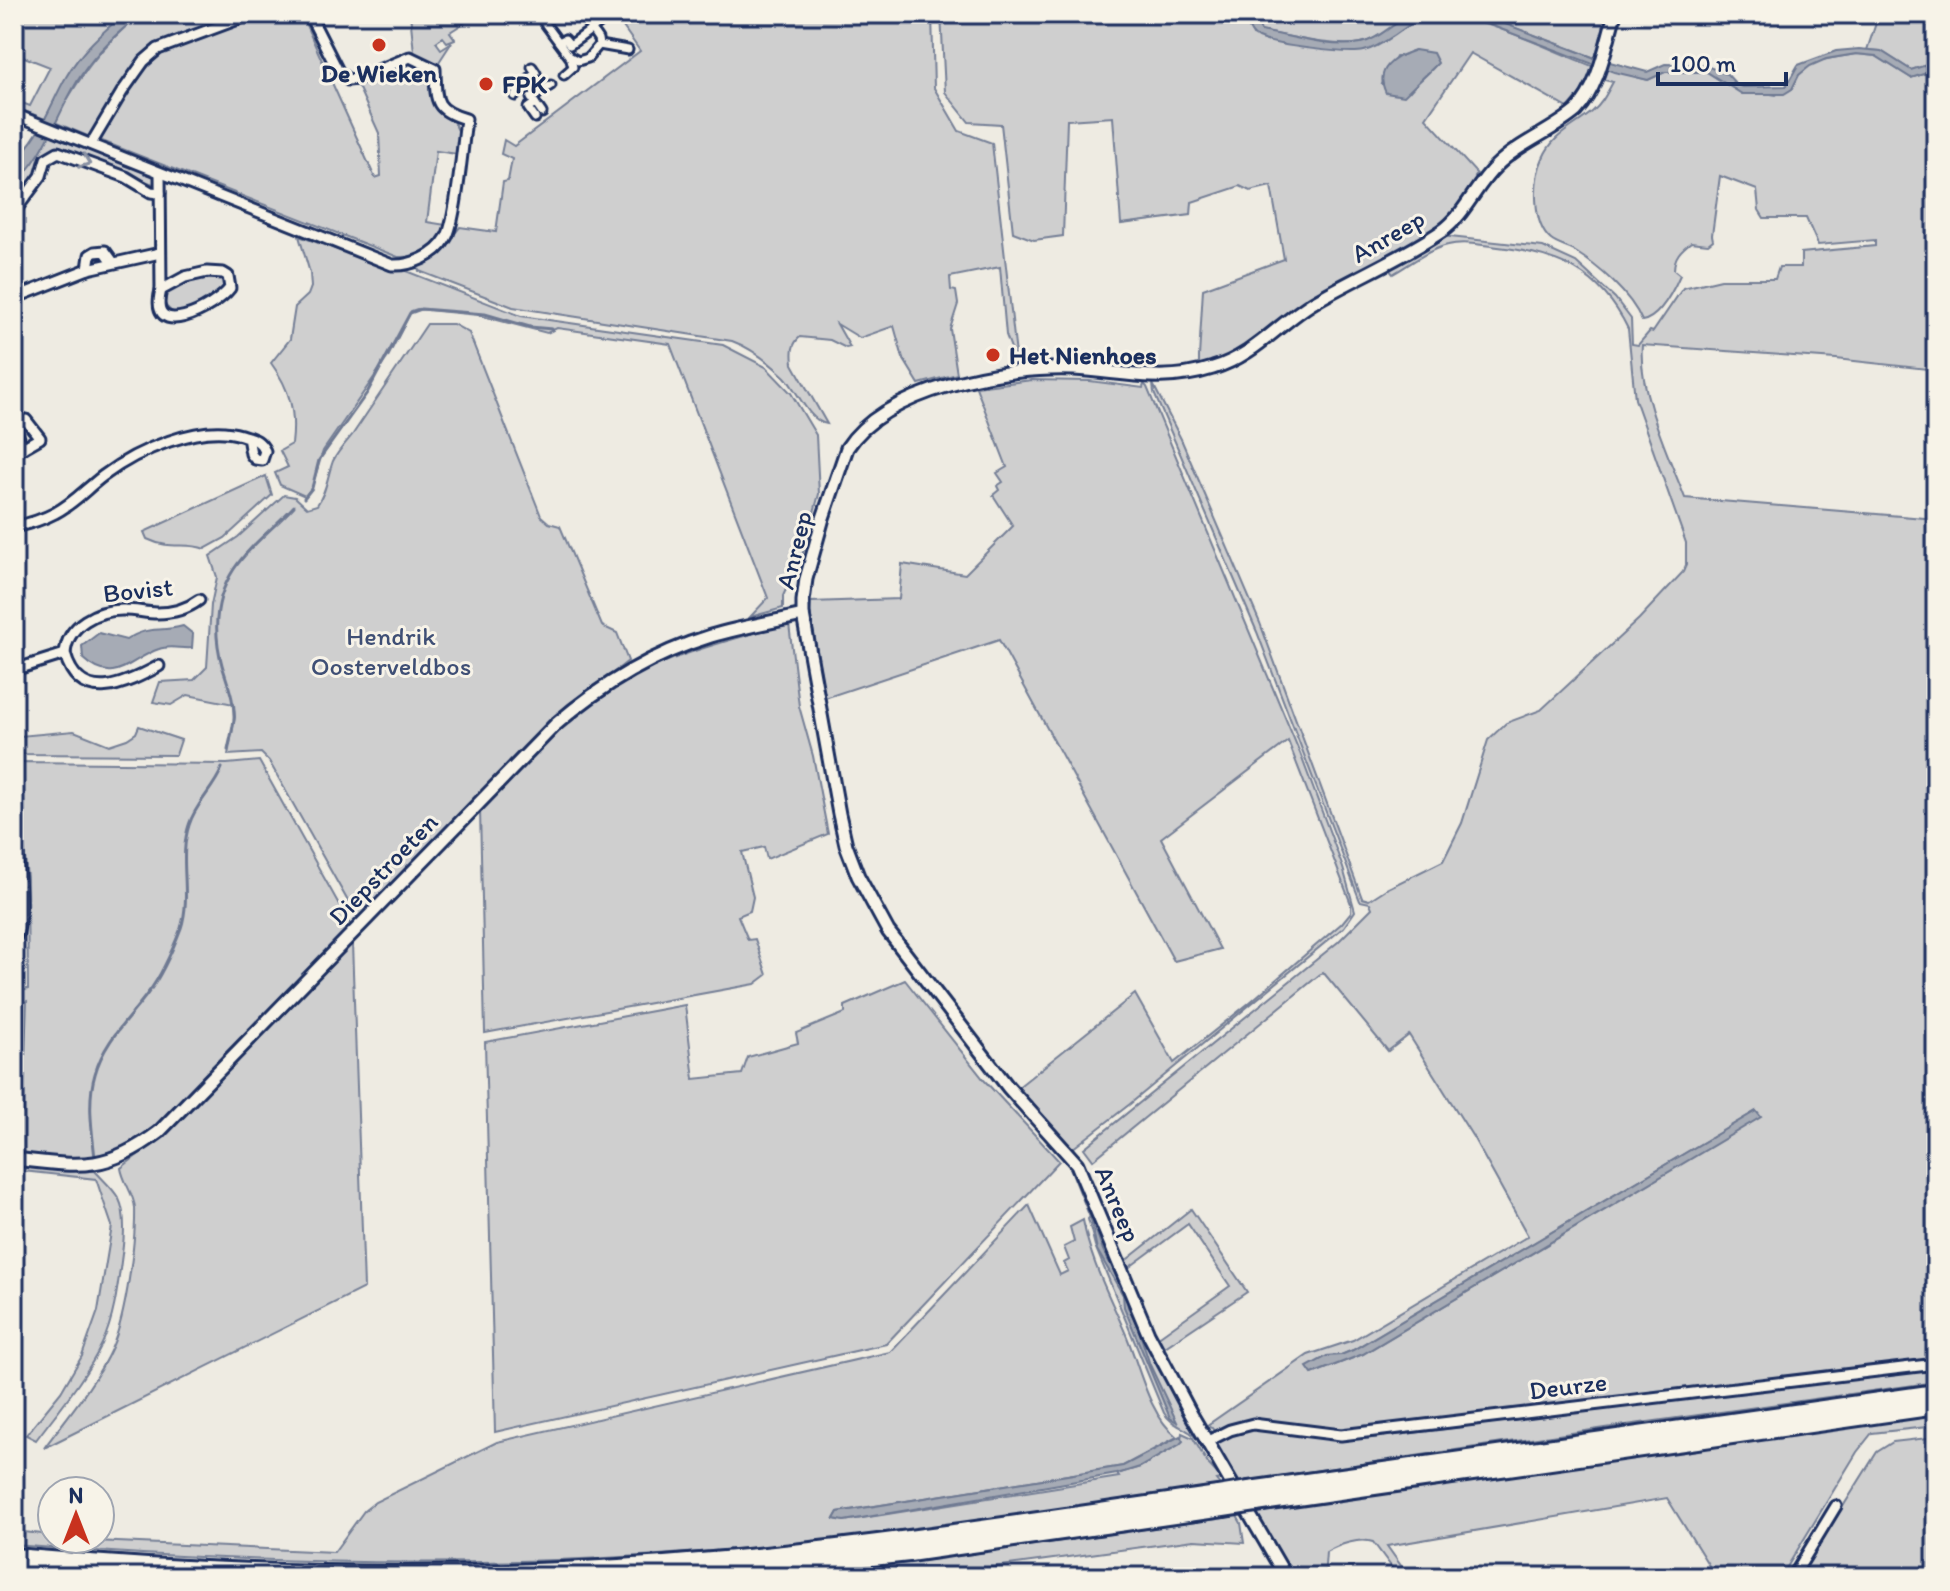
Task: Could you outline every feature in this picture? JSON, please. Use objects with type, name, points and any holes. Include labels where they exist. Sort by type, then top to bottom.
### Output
[{"type":"highway","points":[[688,1577],[909,1553],[1252,1496],[1936,1393]]},
{"type":"highway","points":[[1252,1496],[1936,1406]]},
{"type":"highway","points":[[14,1557],[311,1574],[435,1575],[570,1571],[826,1551],[1221,1501]]},
{"type":"highway","points":[[14,1570],[97,1577]]},
{"type":"street","points":[[91,144],[122,92],[144,61],[158,49],[252,14]]},
{"type":"street","points":[[14,114],[392,265],[410,264],[427,256],[447,238],[466,119],[443,110],[437,99],[435,69],[410,57],[348,80],[339,73],[309,14]]},
{"type":"street","points":[[571,59],[584,61],[597,51],[599,45],[596,27],[581,14]]},
{"type":"street","name":"Anreep","points":[[1286,1577],[1148,1333],[1077,1164],[1008,1087],[912,966],[880,919],[865,890],[846,845],[839,814],[803,615],[806,579],[844,456],[858,432],[868,424],[925,393],[985,377],[1073,369],[1135,377],[1173,377],[1205,371],[1253,350],[1314,302],[1446,229],[1498,164],[1576,111],[1591,91],[1615,14]]},
{"type":"street","points":[[539,17],[571,59],[573,67],[564,75]]},
{"type":"street","points":[[559,42],[565,39],[570,45],[596,27]]},
{"type":"street","points":[[548,42],[550,29]]},
{"type":"street","points":[[599,45],[628,50]]},
{"type":"street","points":[[515,96],[532,76],[536,99]]},
{"type":"street","points":[[538,115],[528,108],[551,85]]},
{"type":"street","points":[[14,212],[41,176],[46,159],[58,152],[126,177],[151,192],[160,193]]},
{"type":"street","points":[[160,173],[160,305],[165,314],[176,319],[185,318],[219,300],[230,288],[230,283],[223,273],[207,272],[173,282],[161,290]]},
{"type":"street","points":[[14,298],[88,269],[160,253]]},
{"type":"street","points":[[26,420],[40,438],[18,451],[14,426],[26,420]]},
{"type":"street","points":[[14,527],[56,513],[104,475],[163,444],[213,431],[248,437]]},
{"type":"street","name":"Bovist","points":[[65,654],[66,642],[78,625],[105,613],[125,610],[159,613],[195,607]]},
{"type":"street","name":"Diepstroeten","points":[[14,1159],[59,1165],[93,1164],[117,1159],[140,1146],[159,1132],[544,736],[582,701],[621,675],[668,652],[735,629],[803,615]]},
{"type":"street","points":[[14,670],[65,654],[74,674],[85,683],[100,686],[127,683],[159,666]]},
{"type":"street","points":[[14,824],[19,866],[20,931],[14,940]]},
{"type":"street","name":"Deurze","points":[[1208,1441],[1245,1425],[1270,1425],[1341,1435],[1936,1364]]},
{"type":"street","points":[[1793,1577],[1836,1506]]},
{"type":"green space","points":[[14,14],[91,14],[106,20],[116,14],[125,14],[98,37],[78,61],[45,119],[14,107],[14,100],[30,106],[50,67],[14,53]]},
{"type":"green space","points":[[141,14],[245,14],[155,45],[140,59],[118,89],[90,137],[54,122],[92,63]]},
{"type":"green space","points":[[264,14],[301,14],[375,178],[381,176],[379,133],[356,82],[368,80],[408,61],[434,71],[433,100],[441,114],[453,121],[460,134],[457,154],[436,151],[427,222],[446,225],[434,245],[421,253],[398,257],[102,141],[100,138],[136,79],[162,52]]},
{"type":"green space","points":[[410,14],[478,14],[450,32],[455,39],[447,42],[443,37],[436,42],[441,49],[452,42],[439,62],[432,63],[414,52]]},
{"type":"green space","points":[[614,14],[932,14],[934,88],[959,131],[992,143],[1017,364],[1006,335],[1000,267],[950,277],[951,290],[956,291],[958,304],[950,329],[957,374],[919,384],[903,358],[894,326],[860,338],[837,324],[850,347],[846,348],[830,340],[800,337],[792,353],[793,364],[827,424],[814,417],[790,383],[773,366],[732,341],[513,307],[419,271],[418,267],[443,248],[460,227],[496,232],[503,182],[508,181],[512,159],[501,154],[504,140],[514,146],[640,51]]},
{"type":"green space","points":[[941,14],[1240,14],[1245,17],[1253,35],[1364,51],[1423,14],[1445,15],[1509,32],[1592,66],[1585,88],[1568,108],[1470,53],[1426,118],[1477,174],[1475,177],[1478,180],[1454,212],[1434,231],[1248,347],[1220,362],[1202,366],[1199,357],[1203,289],[1284,259],[1271,186],[1250,191],[1240,186],[1192,202],[1191,215],[1121,224],[1113,117],[1067,120],[1063,236],[1034,240],[1013,232],[1001,124],[969,122],[945,92]],"holes":[[[1415,50],[1437,63],[1410,91],[1382,84],[1396,57]]]},
{"type":"green space","points":[[1253,14],[1410,14],[1373,39],[1337,44],[1260,31]]},
{"type":"green space","points":[[1479,14],[1607,14],[1595,58]]},
{"type":"green space","points":[[1879,14],[1936,14],[1936,62],[1911,70],[1881,51],[1867,50]]},
{"type":"green space","points":[[1857,54],[1876,56],[1911,78],[1936,70],[1936,370],[1836,359],[1642,345],[1642,363],[1649,402],[1685,498],[1936,519],[1936,1361],[1341,1433],[1283,1424],[1212,1432],[1212,1428],[1206,1426],[1308,1355],[1353,1340],[1528,1236],[1473,1137],[1409,1035],[1388,1051],[1323,972],[1093,1160],[1084,1148],[1338,942],[1372,908],[1370,903],[1360,901],[1257,632],[1154,393],[1153,384],[1181,439],[1260,623],[1362,898],[1369,900],[1443,861],[1462,823],[1488,740],[1506,723],[1541,710],[1639,619],[1686,565],[1686,543],[1635,399],[1628,329],[1617,309],[1590,279],[1558,261],[1539,255],[1479,244],[1460,243],[1441,247],[1393,274],[1388,268],[1441,236],[1543,247],[1576,262],[1615,298],[1631,319],[1632,344],[1638,345],[1650,331],[1653,332],[1683,288],[1721,279],[1775,279],[1779,267],[1801,267],[1801,253],[1875,246],[1875,240],[1818,245],[1806,218],[1764,218],[1759,210],[1757,190],[1720,176],[1713,240],[1708,244],[1691,242],[1681,251],[1674,270],[1680,275],[1670,296],[1655,315],[1642,321],[1622,291],[1593,264],[1551,240],[1537,213],[1537,177],[1543,158],[1558,137],[1592,112],[1604,98],[1613,82],[1600,79],[1603,68],[1648,80],[1665,72],[1707,72],[1731,87],[1776,95],[1812,64]],"holes":[[[1756,1111],[1760,1117],[1363,1354],[1312,1374],[1327,1356],[1353,1350]]]},
{"type":"green space","points":[[51,132],[155,175],[156,185],[53,150],[45,155],[37,177],[14,207],[14,183],[24,175]]},
{"type":"green space","points":[[299,236],[397,271],[406,271],[521,316],[723,345],[766,367],[791,393],[816,435],[819,494],[797,575],[793,574],[783,596],[783,608],[750,617],[768,598],[670,344],[557,328],[547,333],[478,315],[411,311],[388,357],[323,451],[312,487],[305,496],[280,485],[275,473],[288,467],[280,451],[292,444],[293,422],[287,392],[271,363],[290,339],[295,307],[308,295],[311,287]]},
{"type":"green space","points":[[204,276],[224,277],[225,288],[189,310],[175,314],[166,306],[163,299],[171,289]]},
{"type":"green space","name":"Hendrik Oosterveldbos","points":[[427,324],[453,324],[469,333],[541,516],[549,523],[560,526],[602,626],[617,633],[628,661],[546,726],[358,919],[269,761],[261,753],[228,755],[235,717],[234,704],[188,695],[171,705],[153,702],[160,682],[194,680],[207,667],[211,605],[217,577],[210,556],[238,537],[284,495],[295,497],[307,508],[317,505],[335,457]]},
{"type":"green space","points":[[1032,380],[1090,381],[1143,388],[1144,384],[1147,387],[1300,753],[1343,868],[1355,911],[1344,927],[1072,1149],[1017,1088],[1135,994],[1174,1063],[1342,923],[1351,912],[1351,904],[1288,741],[1161,838],[1220,949],[1174,961],[999,640],[825,698],[810,612],[811,602],[899,599],[902,564],[965,574],[1013,526],[993,495],[1003,482],[997,473],[1007,467],[976,387]]},
{"type":"green space","points":[[266,476],[272,495],[225,538],[205,549],[156,543],[147,539],[144,532]]},
{"type":"green space","points":[[789,624],[799,706],[813,756],[828,834],[767,859],[764,847],[742,852],[753,897],[750,911],[738,916],[748,940],[755,939],[767,975],[755,984],[485,1033],[480,810],[561,727],[613,688],[686,654]]},
{"type":"green space","points":[[14,681],[20,736],[74,731],[109,745],[127,739],[136,733],[139,726],[181,740],[176,755],[14,754]]},
{"type":"green space","points":[[259,761],[351,926],[160,1122],[138,1138],[116,1151],[91,1159],[64,1160],[14,1154],[14,1116],[23,1112],[27,1001],[14,1005],[14,994],[28,989],[27,878],[16,762],[227,764]]},
{"type":"green space","points":[[352,943],[364,1288],[44,1448],[98,1373],[112,1347],[122,1317],[132,1258],[135,1208],[121,1168],[169,1131]]},
{"type":"green space","points":[[905,980],[984,1080],[1059,1161],[886,1344],[495,1432],[485,1042],[685,1005],[694,1079],[742,1074],[748,1057],[798,1043],[796,1033],[845,1013],[845,1006]]},
{"type":"green space","points":[[14,1165],[95,1171],[119,1199],[124,1219],[113,1311],[102,1344],[71,1394],[36,1440],[26,1435],[61,1392],[82,1356],[98,1311],[112,1226],[96,1179],[14,1170]]},
{"type":"green space","points":[[1029,1205],[1060,1275],[1068,1271],[1064,1263],[1069,1260],[1064,1247],[1074,1242],[1070,1227],[1083,1220],[1096,1265],[1146,1391],[1159,1417],[1177,1437],[1123,1466],[838,1512],[834,1519],[844,1521],[1119,1477],[1117,1474],[1140,1467],[1180,1444],[1182,1433],[1193,1438],[1208,1464],[1222,1479],[1234,1477],[1217,1445],[1238,1430],[1251,1428],[1325,1439],[1364,1439],[1936,1368],[1936,1382],[1225,1484],[1221,1479],[1216,1480],[1220,1485],[967,1522],[840,1539],[713,1551],[538,1561],[451,1562],[276,1560],[116,1552],[116,1542],[334,1552],[364,1511],[375,1502],[497,1442],[890,1352]]},
{"type":"green space","points":[[1191,1209],[1247,1292],[1162,1349],[1157,1338],[1230,1286],[1188,1224],[1127,1269],[1124,1262]]},
{"type":"green space","points":[[1094,1212],[1154,1357],[1203,1442],[1200,1444],[1197,1438],[1164,1413],[1095,1246],[1088,1219]]},
{"type":"green space","points":[[1936,1415],[1936,1426],[1872,1433],[1857,1452],[1781,1577],[1716,1577],[1667,1498],[1387,1546],[1409,1577],[1399,1577],[1373,1542],[1362,1540],[1326,1552],[1325,1566],[1331,1577],[1293,1577],[1255,1513],[1435,1484]]},
{"type":"green space","points":[[1936,1437],[1936,1577],[1799,1577],[1877,1452],[1893,1442]]},
{"type":"green space","points":[[1237,1516],[1244,1543],[1194,1540],[920,1577],[781,1577],[915,1562]]},
{"type":"green space","points":[[14,1531],[36,1533],[36,1547],[14,1545]]},
{"type":"shaded area","points":[[125,14],[141,14],[108,43],[87,68],[35,161],[14,183],[14,160],[38,132],[72,68],[92,42]]},
{"type":"shaded area","points":[[1240,14],[1255,15],[1261,31],[1324,43],[1349,44],[1369,41],[1406,18],[1423,14],[1379,45],[1364,51],[1343,52],[1266,41],[1254,36]]},
{"type":"shaded area","points":[[1449,14],[1479,14],[1595,58],[1647,72],[1665,64],[1704,65],[1727,74],[1743,87],[1786,86],[1798,65],[1836,51],[1881,51],[1911,70],[1936,62],[1936,70],[1911,78],[1876,56],[1856,54],[1826,59],[1810,66],[1799,75],[1792,89],[1784,94],[1742,94],[1707,72],[1665,72],[1648,80],[1614,72],[1485,23]]},
{"type":"shaded area","points":[[1415,50],[1433,53],[1438,63],[1404,96],[1386,93],[1383,77],[1388,65]]},
{"type":"shaded area","points":[[183,626],[193,634],[192,648],[159,649],[113,671],[94,667],[83,658],[82,646],[99,633],[126,640],[147,631]]},
{"type":"shaded area","points":[[1756,1111],[1761,1117],[1363,1354],[1312,1374],[1307,1367],[1327,1356],[1353,1350]]},
{"type":"shaded area","points":[[1071,1162],[1103,1250],[1126,1294],[1150,1365],[1177,1422],[1170,1418],[1124,1307],[1123,1295],[1097,1250],[1091,1220],[1069,1165]]},
{"type":"shaded area","points":[[1180,1436],[1183,1441],[1180,1444],[1140,1467],[1117,1474],[844,1521],[834,1519],[838,1512],[1123,1466]]},
{"type":"waterway","points":[[304,498],[312,488],[319,460],[367,393],[410,313],[421,309],[485,314],[530,327],[552,329]]},
{"type":"waterway","points":[[228,750],[234,712],[217,640],[219,603],[240,560],[294,506]]},
{"type":"waterway","points":[[95,1158],[91,1105],[95,1074],[111,1041],[153,986],[181,928],[189,825],[222,768]]},
{"type":"place","name":"De Wieken","points":[[379,45]]},
{"type":"place","name":"FPK","points":[[486,84]]},
{"type":"place","name":"Het Nienhoes","points":[[993,355]]}]
